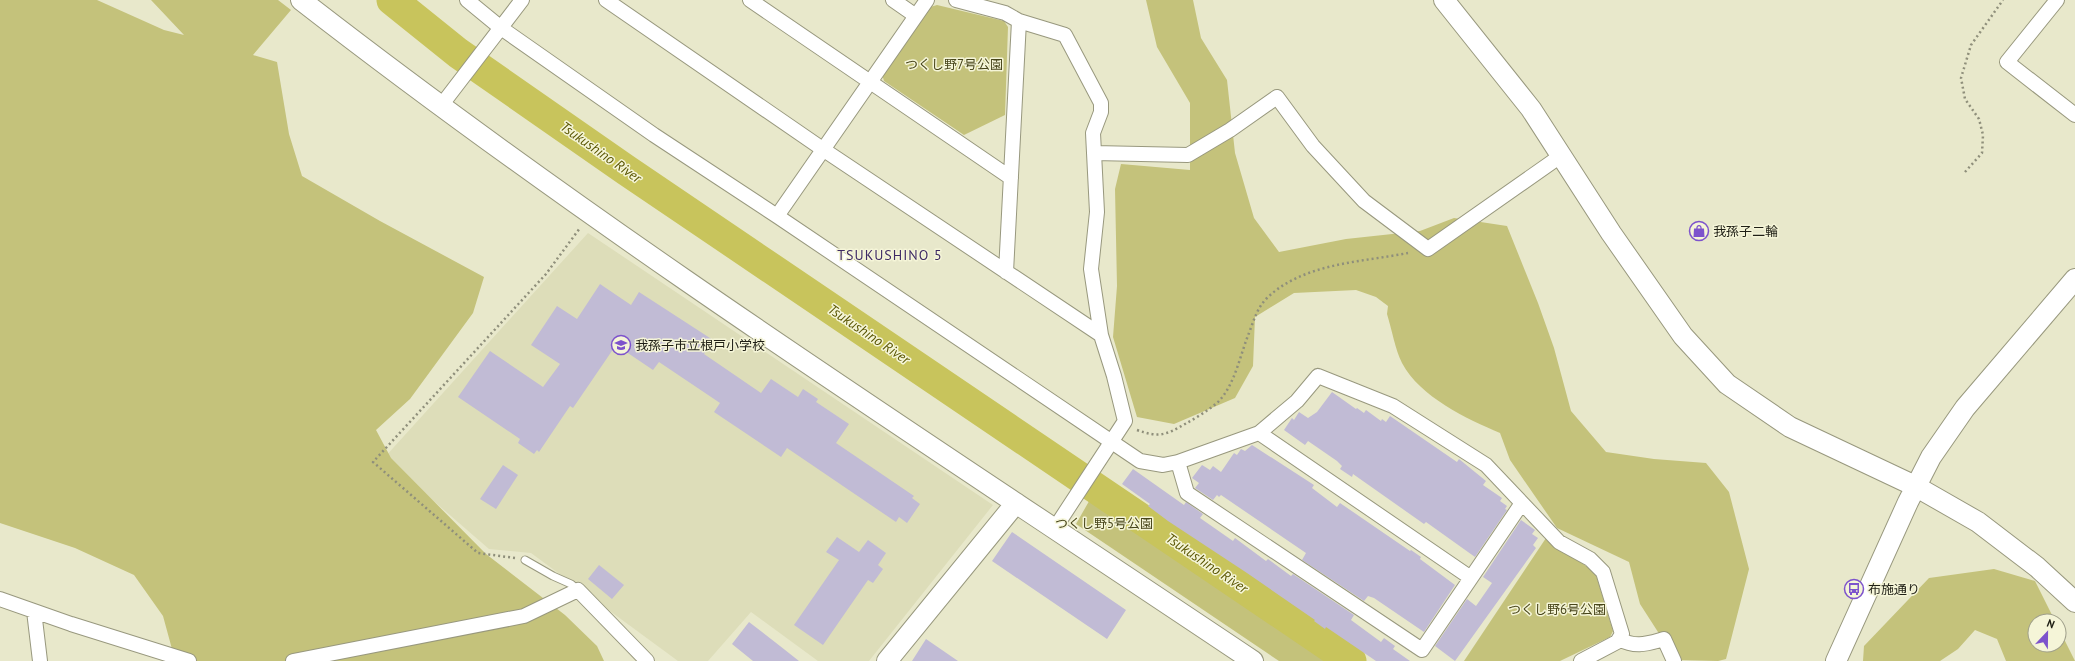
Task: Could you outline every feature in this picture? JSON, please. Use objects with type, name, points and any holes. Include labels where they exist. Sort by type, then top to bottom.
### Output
[{"type":"street","points":[[301,0],[440,107],[590,215],[1253,661]]},
{"type":"street","points":[[467,0],[501,28],[654,135],[778,216],[1140,461],[1163,465],[1178,462],[1259,433],[1297,401],[1318,376],[1393,406],[1486,465],[1559,542],[1590,559],[1603,572],[1622,634],[1617,642],[1581,661]]},
{"type":"street","points":[[440,107],[522,0]]},
{"type":"street","points":[[606,0],[824,150],[1101,335]]},
{"type":"street","points":[[750,0],[1011,178]]},
{"type":"street","points":[[893,0],[916,16]]},
{"type":"street","points":[[778,216],[927,0]]},
{"type":"street","points":[[956,0],[1005,13],[1019,21],[1065,35],[1101,103],[1101,112],[1094,133],[1097,212],[1092,269],[1101,335],[1114,376],[1125,421],[1055,528]]},
{"type":"street","points":[[1444,0],[1531,109],[1611,233],[1683,336],[1727,384],[1790,427],[1915,486],[1978,522],[2036,567],[2075,602]]},
{"type":"street","points":[[2057,0],[2007,62],[2075,115]]},
{"type":"street","points":[[1006,272],[1019,21]]},
{"type":"street","points":[[1094,153],[1188,155],[1230,130],[1277,97],[1313,146],[1364,201],[1428,249],[1562,155]]},
{"type":"street","points":[[1836,661],[1915,486],[1935,452],[1965,408],[2075,279]]},
{"type":"street","points":[[1259,433],[1471,578]]},
{"type":"street","points":[[1178,462],[1187,493],[1422,650],[1522,503]]},
{"type":"street","points":[[887,661],[1016,503]]},
{"type":"street","points":[[293,661],[524,616],[578,590],[647,661]]},
{"type":"street","points":[[0,599],[189,661]]},
{"type":"street","points":[[34,611],[40,661]]},
{"type":"street","points":[[1619,639],[1631,645],[1648,644],[1664,639],[1674,661]]},
{"type":"lane","points":[[525,560],[553,576],[571,584],[578,590]]},
{"type":"path","points":[[1965,172],[1982,153],[1983,135],[1978,119],[1965,99],[1961,78],[1970,46],[2003,0]]},
{"type":"path","points":[[525,560],[478,553],[373,462],[546,274],[590,215]]},
{"type":"path","points":[[1125,421],[1135,429],[1153,436],[1169,434],[1218,402],[1229,386],[1257,311],[1267,298],[1305,274],[1326,268],[1428,249]]},
{"type":"shaded area","name":"我孫子市立根戸小学校","points":[[588,233],[993,505],[869,661],[818,661],[751,612],[708,661],[678,661],[531,553],[489,549],[384,458]]},
{"type":"green space","points":[[0,0],[97,0],[164,30],[184,35],[151,0],[278,0],[291,10],[253,55],[277,62],[289,134],[302,176],[380,221],[484,277],[473,313],[410,399],[376,430],[391,458],[486,554],[565,615],[597,646],[604,661],[170,661],[172,649],[163,616],[134,575],[75,548],[0,523]]},
{"type":"green space","points":[[1146,0],[1193,0],[1201,38],[1227,80],[1235,153],[1254,218],[1279,252],[1346,239],[1420,231],[1454,218],[1507,226],[1538,303],[1554,348],[1571,411],[1606,452],[1654,459],[1706,463],[1729,492],[1749,569],[1726,659],[1718,661],[1676,660],[1640,604],[1629,562],[1557,528],[1510,460],[1500,433],[1445,406],[1420,386],[1402,363],[1395,346],[1387,314],[1388,306],[1376,297],[1356,290],[1294,293],[1255,317],[1253,366],[1235,398],[1174,424],[1137,417],[1113,337],[1117,286],[1115,189],[1121,164],[1190,170],[1190,103],[1157,47]]},
{"type":"green space","name":"つくし野7号公園","points":[[937,5],[1004,21],[1008,27],[1005,115],[964,135],[884,81],[882,74],[927,8]]},
{"type":"green space","name":"つくし野5号公園","points":[[1092,496],[1334,661],[1279,661],[1076,524]]},
{"type":"green space","name":"つくし野6号公園","points":[[1546,538],[1552,544],[1590,569],[1596,575],[1613,631],[1610,637],[1560,661],[1464,661]]},
{"type":"green space","points":[[1994,569],[2035,581],[2051,613],[2027,613],[2027,653],[2067,653],[2067,645],[2075,661],[2006,661],[1997,639],[1975,630],[1958,649],[1940,661],[1863,661],[1864,646],[1929,578]]},
{"type":"building","points":[[600,284],[631,305],[639,292],[713,340],[704,354],[761,393],[771,379],[798,397],[803,389],[818,399],[816,402],[849,424],[836,443],[914,496],[912,498],[920,504],[907,523],[899,517],[896,522],[787,448],[781,457],[714,412],[720,403],[659,362],[653,370],[616,345],[573,408],[570,406],[539,452],[537,450],[534,454],[518,443],[520,439],[458,397],[490,351],[543,387],[560,364],[531,345],[557,306],[577,319]]},
{"type":"building","points":[[1332,392],[1356,409],[1357,408],[1364,413],[1366,410],[1381,421],[1382,419],[1386,422],[1390,416],[1457,462],[1459,459],[1486,481],[1483,485],[1502,498],[1500,501],[1507,506],[1505,509],[1507,510],[1475,557],[1426,522],[1424,524],[1353,474],[1352,477],[1340,469],[1342,466],[1337,461],[1308,441],[1305,445],[1284,430],[1292,418],[1294,420],[1299,412],[1308,418],[1317,412]]},
{"type":"building","points":[[1252,445],[1314,485],[1312,488],[1337,507],[1340,503],[1410,551],[1411,550],[1421,557],[1420,559],[1455,585],[1424,632],[1374,598],[1368,596],[1364,601],[1302,560],[1306,553],[1221,495],[1219,497],[1217,495],[1213,500],[1195,488],[1199,483],[1192,478],[1202,465],[1210,470],[1213,466],[1221,472],[1234,453],[1237,455],[1241,449],[1245,451]]},
{"type":"building","points":[[503,465],[518,475],[496,509],[480,499]]},
{"type":"building","points":[[1133,469],[1184,505],[1186,502],[1203,514],[1200,518],[1233,541],[1235,538],[1266,561],[1268,559],[1291,576],[1293,574],[1354,615],[1351,620],[1381,642],[1384,638],[1395,646],[1393,649],[1410,661],[1376,661],[1326,627],[1325,629],[1314,621],[1315,620],[1247,573],[1168,521],[1148,506],[1150,504],[1122,484]]},
{"type":"building","points":[[1521,520],[1535,530],[1532,534],[1538,538],[1533,545],[1536,548],[1455,661],[1435,646],[1467,599],[1476,606],[1492,583],[1483,577]]},
{"type":"building","points":[[1012,532],[1126,610],[1107,639],[992,561]]},
{"type":"building","points":[[837,537],[859,552],[868,540],[886,553],[878,565],[883,569],[873,583],[868,580],[823,645],[794,625],[839,560],[826,552]]},
{"type":"building","points":[[599,565],[624,585],[612,599],[588,579]]},
{"type":"building","points":[[749,622],[799,661],[753,661],[732,644]]},
{"type":"building","points":[[926,639],[958,661],[912,661]]},
{"type":"waterway","name":"Tsukushino River","points":[[392,0],[458,53],[626,170],[1351,661]]},
{"type":"place","name":"我孫子二輪","points":[[1699,231]]},
{"type":"place","name":"我孫子市立根戸小学校","points":[[621,345]]},
{"type":"place","name":"布施通り","points":[[1854,589]]},
{"type":"district","name":"TSUKUSHINO 5","points":[[890,255]]}]
